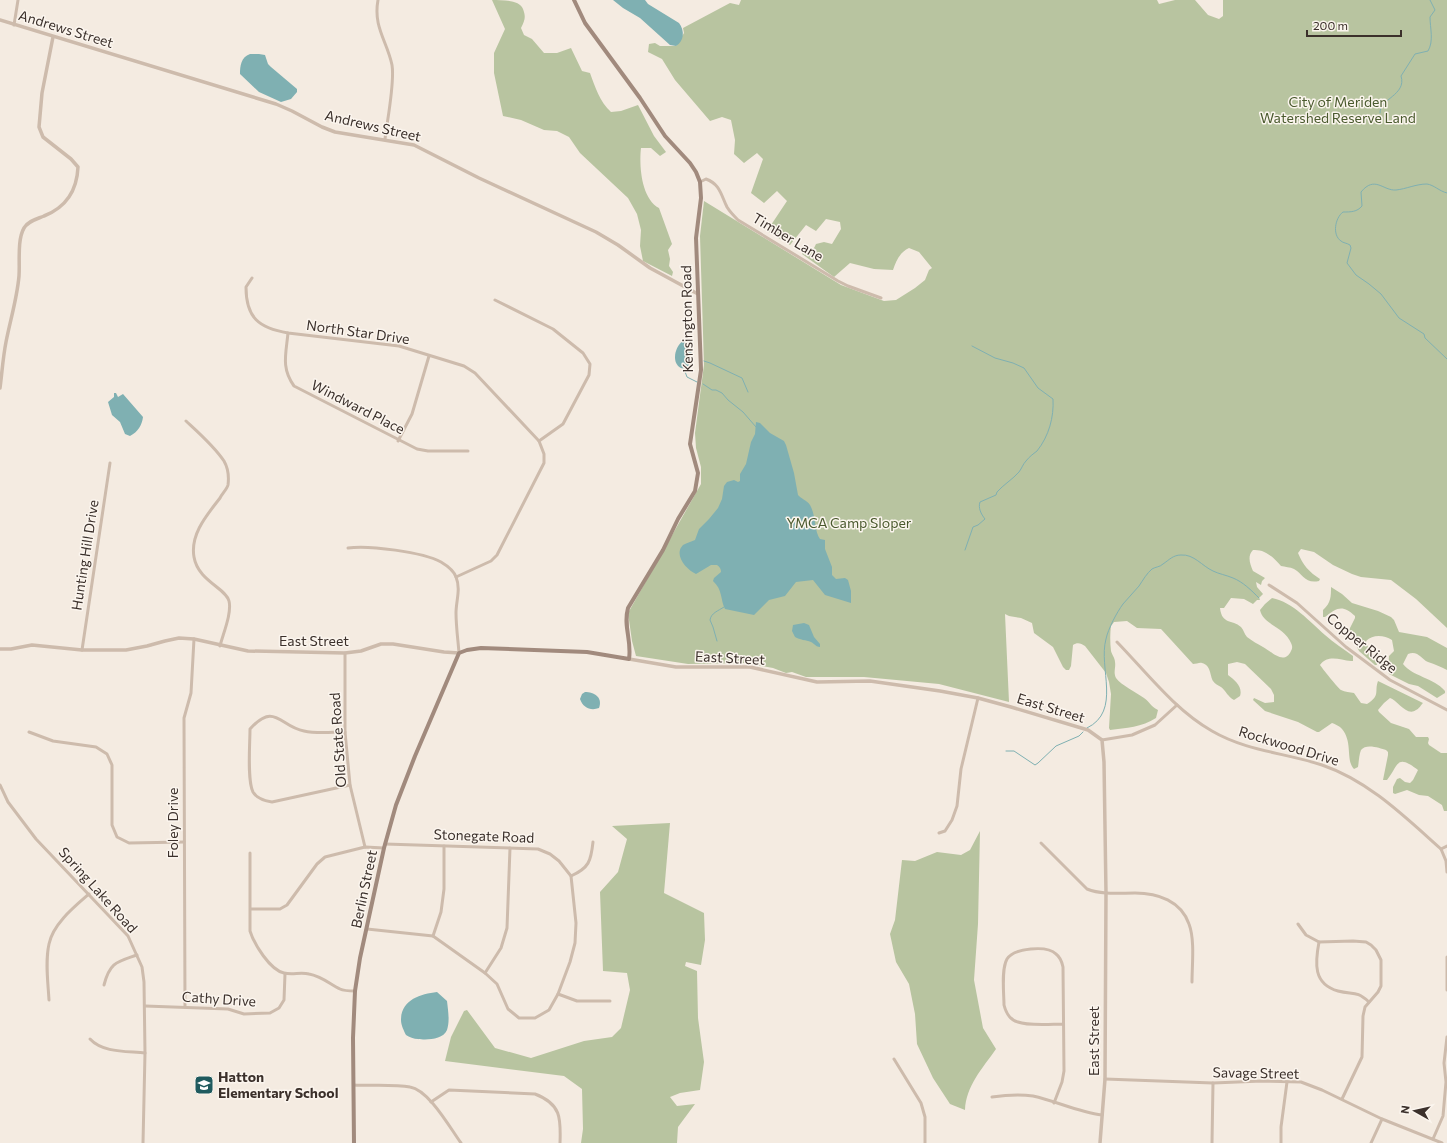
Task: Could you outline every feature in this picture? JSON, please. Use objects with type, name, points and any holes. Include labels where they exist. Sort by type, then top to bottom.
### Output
[{"type":"main road","name":"Kensington Road","points":[[574,0],[585,23],[640,98],[665,136],[690,163],[700,182],[701,198],[696,238],[701,370],[690,444],[698,473],[695,491],[678,519],[663,550],[628,608],[626,628],[630,650],[629,658]]},
{"type":"main road","name":"East Street","points":[[459,653],[481,648],[587,652],[629,658]]},
{"type":"main road","name":"Berlin Street","points":[[354,1143],[353,1038],[355,991],[360,958],[384,846],[396,805],[412,763],[459,653]]},
{"type":"street","points":[[14,25],[18,0]]},
{"type":"street","points":[[378,0],[377,21],[392,66],[392,83],[385,139]]},
{"type":"street","name":"Andrews Street","points":[[0,20],[276,104],[335,132],[361,137],[385,139],[414,145],[581,225],[618,245],[650,268],[698,294]]},
{"type":"street","points":[[0,388],[6,345],[19,277],[21,244],[24,228],[31,221],[62,207],[70,197],[77,178],[78,167],[71,159],[43,137],[39,127],[42,93],[53,37]]},
{"type":"street","name":"Timber Lane","points":[[700,182],[706,179],[718,186],[730,211],[738,220],[838,281],[881,298]]},
{"type":"street","name":"North Star Drive","points":[[252,278],[246,287],[247,301],[251,312],[260,324],[272,330],[288,333],[399,346],[464,366],[475,373],[539,441],[544,454],[544,463],[497,555],[491,560],[456,576]]},
{"type":"street","points":[[495,300],[553,329],[583,353],[590,364],[589,375],[563,424],[539,441]]},
{"type":"street","name":"Windward Place","points":[[288,333],[285,365],[287,377],[294,386],[417,449],[428,451],[468,451]]},
{"type":"street","points":[[398,440],[412,414],[429,356]]},
{"type":"street","points":[[186,421],[214,449],[224,462],[228,472],[228,486],[199,527],[194,542],[194,558],[200,572],[228,596],[230,602],[230,609],[220,646]]},
{"type":"street","name":"Hunting Hill Drive","points":[[82,650],[110,463]]},
{"type":"street","points":[[348,548],[391,550],[428,557],[441,562],[450,569],[456,576],[458,591],[456,614],[459,653]]},
{"type":"street","name":"Copper Ridge","points":[[1269,585],[1297,603],[1346,647],[1390,680],[1447,710]]},
{"type":"street","name":"East Street","points":[[0,649],[11,649],[32,645],[82,650],[126,650],[179,638],[248,652],[344,653],[361,651],[381,644],[393,644],[459,653]]},
{"type":"street","name":"Foley Drive","points":[[185,1007],[184,718],[191,693],[194,640]]},
{"type":"street","name":"Rockwood Drive","points":[[1117,642],[1177,705],[1194,720],[1213,732],[1238,743],[1323,765],[1356,780],[1385,800],[1441,849]]},
{"type":"street","name":"Old State Road","points":[[344,653],[345,732],[350,785],[365,847]]},
{"type":"street","name":"East Street","points":[[629,658],[676,667],[750,667],[817,682],[870,682],[940,691],[978,698],[1088,730],[1102,740],[1104,762],[1106,893],[1106,1079],[1100,1143]]},
{"type":"street","points":[[939,834],[945,830],[952,820],[957,806],[961,769],[978,698]]},
{"type":"street","points":[[1102,740],[1132,735],[1155,725],[1177,705]]},
{"type":"street","points":[[345,732],[306,732],[296,729],[276,716],[267,716],[257,721],[250,729],[250,783],[254,793],[263,800],[272,802],[350,785]]},
{"type":"street","points":[[29,732],[52,741],[96,747],[107,754],[112,765],[112,825],[117,837],[129,843],[184,842]]},
{"type":"street","name":"Spring Lake Road","points":[[0,785],[8,802],[36,839],[128,936],[137,954],[142,967],[145,1006],[143,1143]]},
{"type":"street","points":[[367,929],[433,936],[485,973],[496,984],[508,1009],[519,1018],[534,1018],[549,1010],[558,994],[570,962],[575,943],[576,923],[571,876],[582,871],[591,859],[593,842]]},
{"type":"street","points":[[1040,843],[1087,889],[1095,892],[1106,893],[1143,893],[1156,895],[1170,901],[1182,911],[1189,924],[1192,939],[1192,982]]},
{"type":"street","points":[[433,936],[440,912],[444,889],[444,846]]},
{"type":"street","name":"Stonegate Road","points":[[251,909],[280,909],[287,906],[317,864],[325,857],[365,847],[444,846],[538,849],[550,854],[560,861],[571,876]]},
{"type":"street","points":[[1447,846],[1441,849],[1446,861],[1447,872]]},
{"type":"street","points":[[485,973],[501,948],[507,928],[510,848]]},
{"type":"street","points":[[250,852],[250,931],[253,939],[272,967],[285,974],[309,974],[325,980],[342,990],[355,991]]},
{"type":"street","points":[[49,1000],[49,943],[53,933],[64,918],[89,894]]},
{"type":"street","points":[[1298,924],[1306,935],[1319,942],[1360,941],[1371,945],[1376,950],[1381,960],[1381,986],[1378,992],[1365,1007],[1363,1016],[1362,1056],[1342,1100]]},
{"type":"street","points":[[1319,942],[1316,965],[1317,972],[1321,980],[1330,988],[1338,991],[1359,994],[1369,1002]]},
{"type":"street","points":[[1054,1103],[1063,1077],[1063,1024],[1063,968],[1059,957],[1056,953],[1051,951],[1040,949],[1018,951],[1012,954],[1008,958],[1004,969],[1005,1011],[1017,1022],[1063,1024]]},
{"type":"street","points":[[104,985],[109,969],[115,964],[137,954]]},
{"type":"street","points":[[1447,957],[1447,990]]},
{"type":"street","name":"Cathy Drive","points":[[145,1006],[228,1009],[244,1014],[270,1013],[279,1008],[284,1000],[285,974]]},
{"type":"street","points":[[558,994],[577,1001],[610,1001]]},
{"type":"street","points":[[1433,1139],[1443,1116],[1446,1082],[1444,1063],[1447,1037]]},
{"type":"street","points":[[90,1039],[96,1045],[105,1049],[144,1053]]},
{"type":"street","points":[[894,1059],[921,1103],[925,1117],[925,1143]]},
{"type":"street","name":"Savage Street","points":[[1106,1079],[1213,1083],[1262,1081],[1301,1082],[1322,1090],[1382,1119],[1442,1143]]},
{"type":"street","points":[[1281,1143],[1281,1127],[1287,1082]]},
{"type":"street","points":[[1212,1143],[1213,1083]]},
{"type":"street","points":[[354,1085],[411,1087],[421,1092],[431,1102],[461,1143]]},
{"type":"street","points":[[431,1102],[449,1090],[535,1094],[546,1098],[556,1107],[560,1128],[560,1143]]},
{"type":"street","points":[[992,1097],[1019,1095],[1032,1096],[1084,1112],[1102,1115]]},
{"type":"street","points":[[1371,1143],[1382,1119]]},
{"type":"green space","points":[[492,0],[515,2],[521,6],[525,16],[521,28],[524,35],[532,39],[544,53],[557,53],[571,48],[582,71],[590,73],[601,99],[611,112],[621,111],[638,105],[654,136],[666,152],[660,156],[651,148],[641,148],[640,163],[642,181],[648,197],[659,208],[672,244],[668,250],[670,259],[669,266],[673,272],[672,276],[643,261],[640,246],[641,230],[637,214],[628,198],[580,153],[569,137],[557,131],[544,130],[521,120],[503,116],[494,73],[494,53],[505,29]]},
{"type":"green space","points":[[741,0],[1157,0],[1159,4],[1175,0],[1195,0],[1208,15],[1219,19],[1223,16],[1223,0],[1447,0],[1447,628],[1416,599],[1391,580],[1361,577],[1352,574],[1333,565],[1314,552],[1301,549],[1298,553],[1302,561],[1313,574],[1320,579],[1319,581],[1314,582],[1307,580],[1294,569],[1281,566],[1265,552],[1253,550],[1250,555],[1250,563],[1253,571],[1265,578],[1261,585],[1256,582],[1257,587],[1263,594],[1259,598],[1260,600],[1257,600],[1253,604],[1244,599],[1231,598],[1224,608],[1220,608],[1223,617],[1241,627],[1247,637],[1277,656],[1285,657],[1292,650],[1291,643],[1284,633],[1265,619],[1260,610],[1272,598],[1280,600],[1301,613],[1328,638],[1353,656],[1353,661],[1330,659],[1320,665],[1341,690],[1354,693],[1361,703],[1367,704],[1376,696],[1378,681],[1423,703],[1413,712],[1406,710],[1390,698],[1378,710],[1391,723],[1409,729],[1416,737],[1428,737],[1429,745],[1441,753],[1447,753],[1447,811],[1444,811],[1442,805],[1428,796],[1419,795],[1407,790],[1395,794],[1393,793],[1393,787],[1397,779],[1400,778],[1405,782],[1410,783],[1418,770],[1406,762],[1402,762],[1396,766],[1387,780],[1383,780],[1388,755],[1386,750],[1370,746],[1363,748],[1360,752],[1358,767],[1354,769],[1351,765],[1347,738],[1340,727],[1332,723],[1317,732],[1298,722],[1265,711],[1253,700],[1254,698],[1265,703],[1274,702],[1274,695],[1271,689],[1245,664],[1237,662],[1228,664],[1228,675],[1236,681],[1241,693],[1240,696],[1234,700],[1214,682],[1210,671],[1205,664],[1193,664],[1161,629],[1137,628],[1127,621],[1114,622],[1111,626],[1111,652],[1115,661],[1115,676],[1158,710],[1156,718],[1151,721],[1134,727],[1110,730],[1111,694],[1109,682],[1106,673],[1085,646],[1079,643],[1073,645],[1071,666],[1069,670],[1066,670],[1053,647],[1034,633],[1032,623],[1021,618],[1005,614],[1009,702],[939,684],[864,677],[806,677],[792,672],[786,673],[773,668],[745,663],[688,664],[636,656],[628,613],[701,484],[701,467],[696,448],[695,433],[704,365],[700,236],[704,201],[841,285],[884,301],[896,300],[915,288],[925,280],[929,270],[932,268],[919,252],[909,248],[899,257],[893,270],[874,269],[850,263],[834,277],[802,254],[805,248],[813,250],[816,244],[824,242],[832,244],[841,229],[840,222],[826,219],[816,231],[806,225],[790,245],[767,231],[787,201],[777,191],[764,203],[751,193],[763,159],[757,153],[744,163],[734,154],[735,140],[731,120],[722,117],[710,121],[675,80],[662,59],[648,52],[649,44],[655,43],[660,46],[676,46],[684,33],[683,28],[730,3],[739,5]]},
{"type":"green space","points":[[1331,587],[1352,603],[1378,611],[1391,617],[1394,620],[1399,632],[1427,637],[1447,648],[1447,670],[1426,661],[1414,653],[1408,654],[1403,664],[1412,672],[1440,686],[1445,693],[1437,698],[1418,686],[1409,684],[1389,674],[1389,656],[1394,651],[1392,640],[1389,638],[1375,636],[1366,641],[1377,662],[1377,665],[1375,665],[1359,651],[1349,630],[1355,616],[1347,610],[1340,609],[1323,617],[1323,610],[1328,605],[1330,599]]},
{"type":"green space","points":[[670,823],[664,893],[704,913],[705,940],[701,965],[686,962],[685,966],[697,971],[698,1018],[704,1062],[700,1090],[680,1093],[670,1097],[677,1106],[695,1104],[678,1127],[677,1143],[581,1143],[583,1129],[582,1089],[564,1076],[445,1061],[451,1037],[464,1011],[467,1010],[495,1048],[531,1058],[584,1041],[612,1037],[621,1028],[630,990],[627,973],[603,971],[600,892],[618,872],[627,839],[612,826]]},
{"type":"green space","points":[[980,831],[978,924],[974,980],[983,1028],[996,1049],[972,1085],[968,1093],[965,1110],[950,1104],[933,1078],[917,1044],[915,1014],[909,984],[896,962],[890,934],[895,920],[902,860],[915,861],[937,852],[961,855],[970,850]]},
{"type":"water","points":[[613,0],[645,0],[648,4],[679,23],[683,32],[681,41],[676,46],[670,45],[640,18]]},
{"type":"water","points":[[250,54],[265,55],[268,64],[297,89],[297,92],[291,99],[281,102],[259,92],[240,74],[243,60]]},
{"type":"water","points":[[684,340],[690,345],[692,353],[687,369],[678,366],[675,358],[677,348]]},
{"type":"water","points":[[114,393],[116,393],[118,397],[123,394],[143,417],[139,428],[130,436],[125,434],[120,422],[112,415],[108,402],[114,397]]},
{"type":"water","points":[[756,422],[760,423],[770,433],[784,441],[794,473],[798,495],[809,503],[812,509],[818,536],[820,539],[825,540],[825,549],[832,567],[832,575],[836,579],[845,578],[848,580],[851,591],[851,603],[825,595],[813,580],[796,582],[785,596],[769,600],[754,615],[725,609],[720,591],[713,581],[714,578],[721,572],[721,569],[717,565],[711,565],[696,574],[682,562],[680,558],[680,549],[683,545],[695,540],[699,529],[718,508],[722,499],[724,486],[727,482],[734,480],[738,482],[740,481],[740,474],[746,464],[751,442],[755,434]]},
{"type":"water","points":[[804,623],[809,625],[814,637],[820,644],[820,647],[811,642],[795,637],[792,631],[793,625]]},
{"type":"water","points":[[585,692],[592,693],[599,698],[599,708],[590,709],[583,705],[580,699],[582,694]]},
{"type":"water","points":[[437,992],[447,1001],[448,1023],[445,1033],[434,1039],[415,1039],[406,1035],[401,1020],[404,1007],[418,996]]},
{"type":"waterway","points":[[1380,113],[1384,104],[1400,88],[1402,82],[1401,76],[1415,54],[1428,51],[1430,47],[1430,17],[1435,10],[1430,0]]},
{"type":"waterway","points":[[1447,193],[1427,184],[1396,190],[1391,190],[1375,184],[1371,185],[1366,187],[1361,192],[1362,206],[1356,211],[1343,212],[1336,222],[1336,235],[1342,242],[1350,245],[1351,248],[1347,263],[1356,275],[1381,294],[1399,318],[1424,334],[1425,338],[1447,359]]},
{"type":"waterway","points":[[965,550],[973,527],[985,519],[980,511],[980,502],[996,495],[999,489],[1014,477],[1028,458],[1037,451],[1048,433],[1052,419],[1053,406],[1053,399],[1038,388],[1024,368],[995,358],[972,346]]},
{"type":"waterway","points":[[704,361],[742,378],[748,392]]},
{"type":"waterway","points":[[684,369],[687,377],[697,382]]},
{"type":"waterway","points":[[703,384],[712,390],[722,393],[743,412],[756,427]]},
{"type":"waterway","points":[[1087,728],[1098,720],[1104,711],[1107,688],[1104,650],[1109,630],[1123,604],[1152,569],[1176,556],[1190,556],[1209,569],[1240,582],[1259,598]]},
{"type":"waterway","points":[[717,641],[710,620],[713,614],[724,607]]},
{"type":"waterway","points":[[1006,751],[1014,751],[1035,765],[1056,746],[1079,736],[1083,732]]},
{"type":"place","name":"Hatton Elementary School","points":[[204,1085]]},
{"type":"park label","name":"City of Meriden Watershed Reserve Land","points":[[1338,110]]},
{"type":"park label","name":"YMCA Camp Sloper","points":[[849,523]]}]
